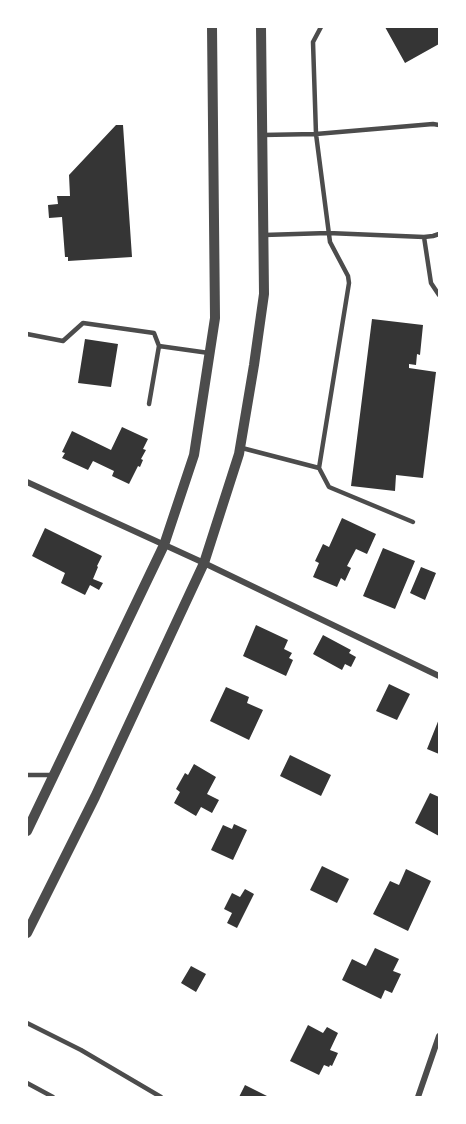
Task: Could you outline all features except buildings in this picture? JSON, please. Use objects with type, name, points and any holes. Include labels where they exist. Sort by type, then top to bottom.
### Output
[{"type":"street","points":[[27,831],[164,545],[194,455],[215,318],[212,27]]},
{"type":"street","points":[[27,933],[95,797],[204,563],[240,448],[264,294],[261,27]]},
{"type":"street","points":[[27,482],[204,563],[439,676]]},
{"type":"street","points":[[418,1097],[439,1036]]},
{"type":"lane","points":[[321,27],[314,42],[316,134],[330,242],[349,282],[319,468],[329,487],[413,522]]},
{"type":"lane","points":[[262,135],[316,134],[439,125]]},
{"type":"lane","points":[[264,235],[328,233],[424,237],[439,234]]},
{"type":"lane","points":[[424,237],[431,283],[439,295]]},
{"type":"lane","points":[[27,334],[63,341],[83,323],[154,333],[159,346],[149,404]]},
{"type":"lane","points":[[159,346],[210,353]]},
{"type":"lane","points":[[240,448],[319,468]]},
{"type":"lane","points":[[27,775],[54,776]]},
{"type":"lane","points":[[27,1023],[81,1050],[161,1097]]},
{"type":"lane","points":[[27,1083],[52,1097]]}]
